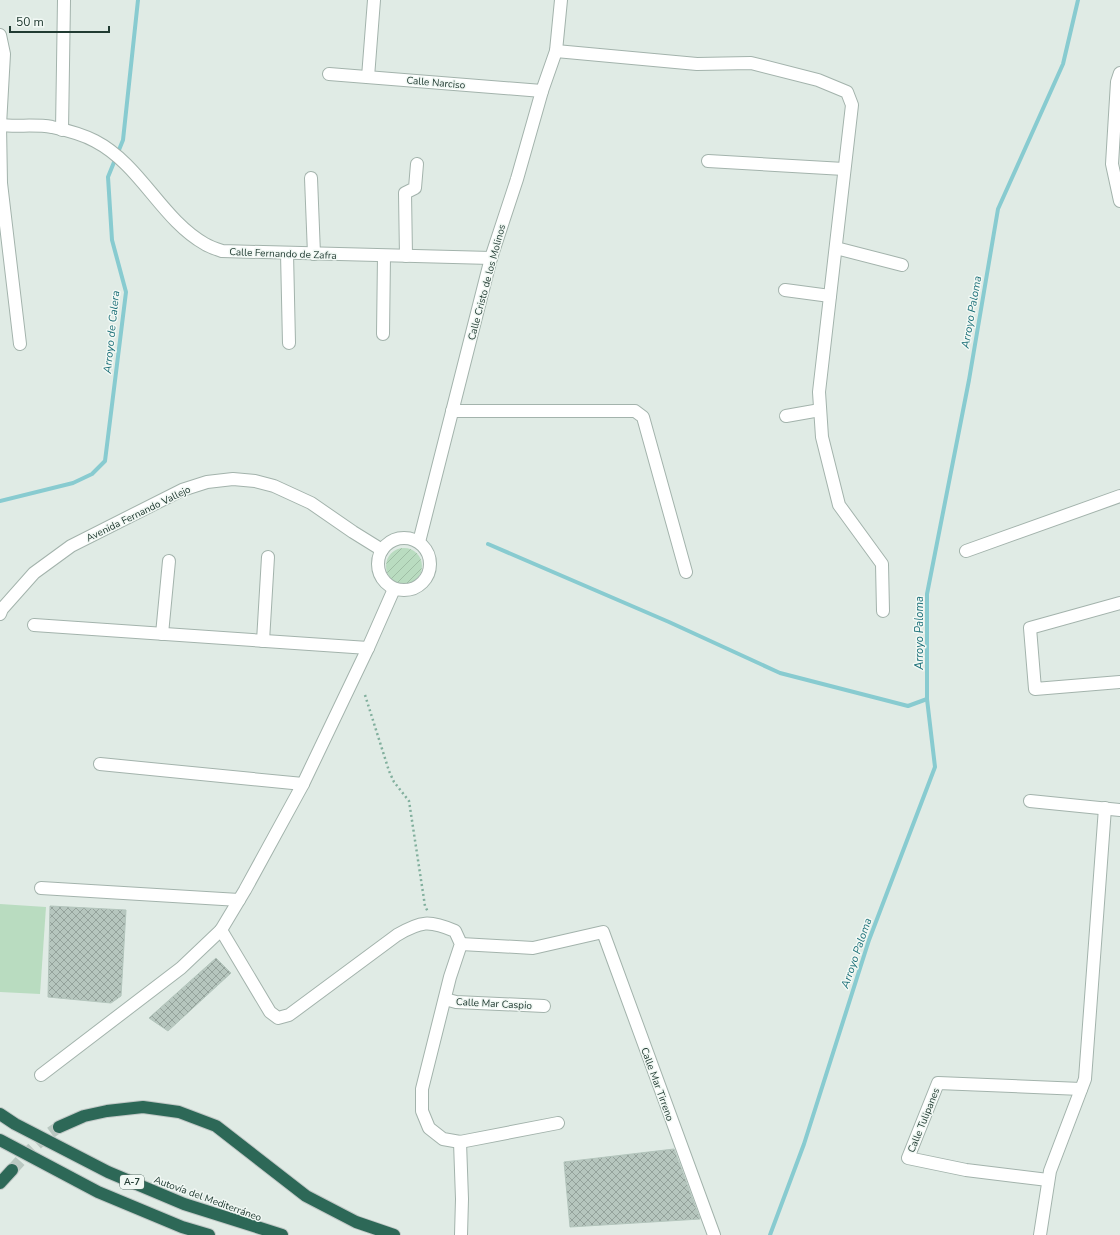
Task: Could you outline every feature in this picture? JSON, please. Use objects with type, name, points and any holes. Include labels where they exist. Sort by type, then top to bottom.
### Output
[{"type":"highway","points":[[59,1127],[84,1116],[107,1111],[143,1107],[179,1112],[216,1126],[306,1196],[356,1222],[394,1235]]},
{"type":"highway","name":"Autovía del Mediterráneo","points":[[0,1114],[16,1124],[108,1172],[184,1204],[282,1235]]},
{"type":"highway","name":"A-7","points":[[0,1140],[98,1192],[182,1227],[209,1235]]},
{"type":"highway","points":[[0,1183],[12,1170]]},
{"type":"street","points":[[62,130],[64,0]]},
{"type":"street","points":[[368,77],[374,0]]},
{"type":"street","name":"Calle Cristo de los Molinos","points":[[419,542],[491,258],[517,179],[542,91],[556,51],[561,0]]},
{"type":"street","points":[[0,35],[4,54],[0,125],[1,183],[20,344]]},
{"type":"street","points":[[556,51],[697,64],[751,63],[818,80],[847,92],[852,105],[830,296],[820,392],[820,410],[822,437],[839,505],[882,564],[883,611]]},
{"type":"street","points":[[1120,73],[1117,82],[1112,164],[1120,201]]},
{"type":"street","name":"Calle Narciso","points":[[329,74],[542,91]]},
{"type":"street","name":"Calle Fernando de Zafra","points":[[0,125],[51,127],[94,141],[107,148],[130,167],[190,235],[206,245],[222,251],[491,258]]},
{"type":"street","points":[[708,161],[844,169]]},
{"type":"street","points":[[406,256],[405,193],[415,188],[417,164]]},
{"type":"street","points":[[311,178],[314,254]]},
{"type":"street","points":[[836,248],[902,265]]},
{"type":"street","points":[[288,253],[289,343]]},
{"type":"street","points":[[383,334],[384,256]]},
{"type":"street","points":[[786,290],[830,296]]},
{"type":"street","points":[[786,416],[820,410]]},
{"type":"street","points":[[452,411],[635,411],[643,417],[686,572]]},
{"type":"street","name":"Avenida Fernando Vallejo","points":[[0,614],[2,609],[34,573],[71,546],[182,490],[207,482],[233,479],[255,481],[274,486],[311,503],[382,550]]},
{"type":"street","points":[[966,551],[1120,496]]},
{"type":"street","points":[[411,538],[419,542],[426,548],[430,556],[430,573],[426,581],[415,588],[402,591],[394,589],[386,584],[378,568],[378,559],[382,550],[387,544],[395,539],[411,538]]},
{"type":"street","points":[[263,641],[268,557]]},
{"type":"street","points":[[162,634],[169,561]]},
{"type":"street","points":[[40,1074],[181,968],[221,930],[303,784],[368,648],[394,589]]},
{"type":"street","points":[[1120,603],[1030,628],[1035,689],[1120,682]]},
{"type":"street","points":[[34,626],[368,648]]},
{"type":"street","points":[[100,764],[303,784]]},
{"type":"street","points":[[1030,801],[1120,810]]},
{"type":"street","points":[[1040,1235],[1050,1171],[1085,1079],[1105,808]]},
{"type":"street","points":[[41,888],[239,900]]},
{"type":"street","points":[[221,930],[270,1012],[278,1018],[289,1015],[397,935],[413,926],[434,923],[455,931],[461,944],[444,999],[422,1089],[422,1111],[429,1128],[443,1139],[460,1142],[558,1123]]},
{"type":"street","name":"Calle Mar Tirreno","points":[[461,944],[533,948],[603,932],[714,1235]]},
{"type":"street","name":"Calle Mar Caspio","points":[[444,999],[456,1002],[544,1006]]},
{"type":"street","name":"Calle Tulipanes","points":[[1048,1180],[966,1170],[908,1158],[938,1083],[1081,1089]]},
{"type":"street","points":[[460,1142],[462,1199],[461,1235]]},
{"type":"path","points":[[365,695],[389,771],[394,782],[409,801],[425,906],[434,923]]},
{"type":"green space","points":[[408,548],[417,553],[421,559],[421,573],[417,579],[408,584],[400,584],[391,579],[387,573],[386,562],[391,553],[397,549]]},
{"type":"green space","points":[[0,904],[46,907],[40,994],[0,992]]},
{"type":"building","points":[[50,906],[126,910],[121,996],[111,1003],[48,997]]},
{"type":"building","points":[[216,958],[231,973],[168,1031],[149,1018]]},
{"type":"building","points":[[674,1149],[700,1219],[570,1227],[564,1162]]},
{"type":"waterway","name":"Arroyo de Calera","points":[[0,501],[73,483],[92,474],[105,461],[126,292],[112,240],[108,177],[123,140],[138,0]]},
{"type":"waterway","name":"Arroyo Paloma","points":[[770,1235],[804,1144],[869,940],[935,767],[927,699],[927,594],[969,380],[998,209],[1063,64],[1078,0]]},
{"type":"waterway","points":[[488,544],[669,622],[780,673],[908,706],[927,699]]},
{"type":"tunnel","points":[[12,1170],[46,1136],[59,1127]]}]
